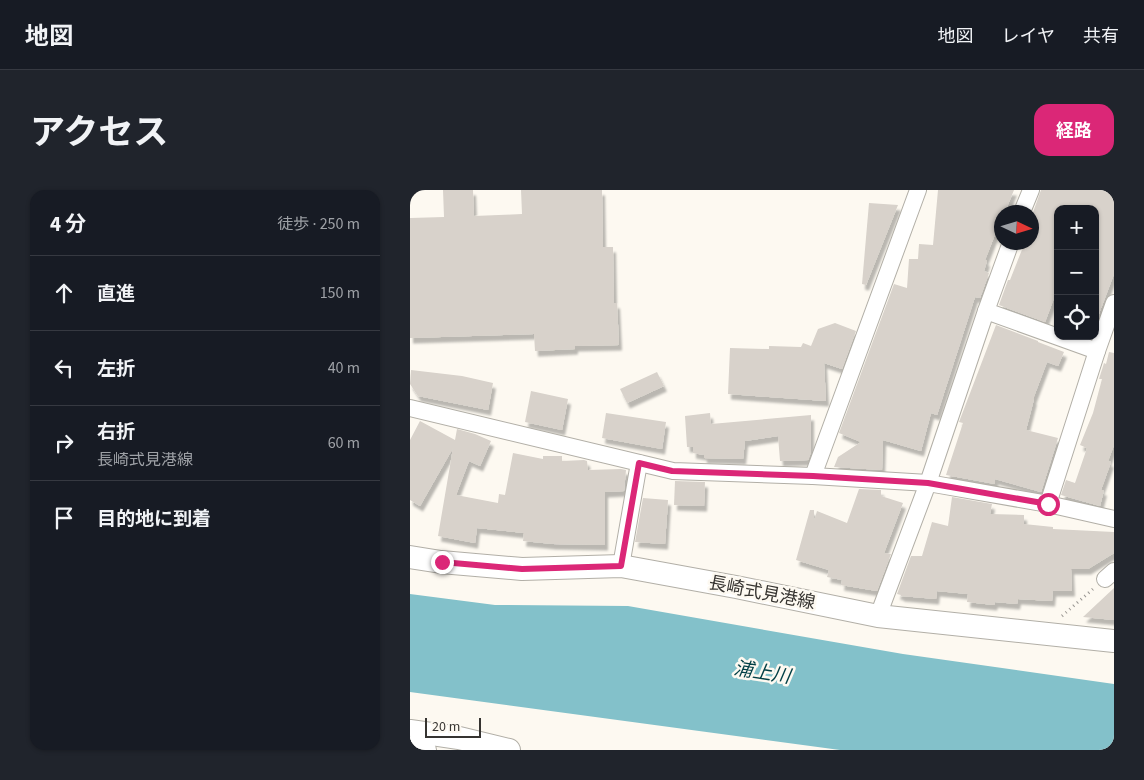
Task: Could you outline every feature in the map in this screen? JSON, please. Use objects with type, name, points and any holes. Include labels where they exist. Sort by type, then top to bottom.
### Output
[{"type":"main road","name":"長崎式見港線","points":[[410,557],[442,562],[522,569],[621,566],[736,586],[878,616],[1114,641]]},
{"type":"main road","points":[[410,731],[459,738],[509,750]]},
{"type":"main road","points":[[410,748],[425,750]]},
{"type":"street","points":[[813,476],[918,190]]},
{"type":"street","points":[[1025,205],[1031,190]]},
{"type":"street","points":[[878,616],[928,483],[1008,250]]},
{"type":"street","points":[[1048,504],[1096,352],[1114,303]]},
{"type":"street","points":[[986,311],[1096,352]]},
{"type":"street","points":[[410,408],[672,471],[813,476],[928,483],[1048,504],[1114,519]]},
{"type":"street","points":[[621,566],[639,463]]},
{"type":"path","points":[[1042,633],[1109,575]]},
{"type":"water","name":"浦上川","points":[[410,594],[495,605],[628,606],[903,654],[1114,684],[1114,750],[840,750],[410,692]]},
{"type":"building","points":[[443,190],[473,190],[474,216],[522,214],[521,190],[602,190],[603,247],[613,247],[614,303],[617,303],[619,345],[575,346],[575,349],[535,351],[534,334],[410,338],[410,218],[444,217]]},
{"type":"building","points":[[938,190],[1014,190],[1008,205],[994,205],[994,237],[985,260],[987,261],[984,271],[989,273],[980,298],[975,297],[937,415],[931,413],[921,451],[883,440],[882,470],[834,467],[838,457],[861,442],[839,433],[894,284],[907,288],[909,259],[918,259],[919,244],[933,245]]},
{"type":"building","points":[[1041,190],[1114,190],[1114,274],[1099,314],[1099,205],[1054,205],[1054,298],[1045,322],[999,305],[1022,250],[1039,250],[1039,205],[1036,205]]},
{"type":"building","points":[[869,203],[898,205],[866,285],[862,284]]},
{"type":"building","points":[[835,323],[856,331],[842,369],[824,363],[826,401],[728,394],[730,348],[769,349],[769,346],[801,347],[803,343],[811,346],[818,329]]},
{"type":"building","points":[[996,325],[1064,352],[1058,366],[1047,362],[1033,399],[1026,430],[1058,438],[1041,492],[995,479],[995,484],[946,475],[963,423],[959,422]]},
{"type":"building","points":[[1109,352],[1114,353],[1114,445],[1108,461],[1111,462],[1101,490],[1104,490],[1100,506],[1061,495],[1066,480],[1075,483],[1087,448],[1080,445],[1093,413],[1102,379],[1099,379]]},
{"type":"building","points":[[411,370],[462,376],[493,383],[488,410],[418,396],[410,384]]},
{"type":"building","points":[[657,372],[664,386],[627,403],[620,389]]},
{"type":"building","points":[[531,391],[568,399],[562,430],[525,422]]},
{"type":"building","points":[[606,413],[666,422],[662,449],[602,438]]},
{"type":"building","points":[[710,413],[711,424],[811,415],[811,452],[808,460],[780,461],[778,436],[745,441],[743,459],[704,458],[704,455],[693,453],[693,447],[687,447],[685,416]]},
{"type":"building","points":[[420,421],[455,440],[457,429],[491,441],[480,466],[469,461],[456,495],[498,503],[499,494],[505,495],[513,453],[543,459],[543,456],[562,456],[562,461],[584,460],[587,461],[588,470],[626,470],[624,491],[605,492],[605,545],[553,544],[523,541],[524,533],[477,528],[475,543],[438,536],[453,448],[420,506],[410,500],[410,440]]},
{"type":"building","points":[[675,481],[705,482],[704,506],[674,505]]},
{"type":"building","points":[[859,489],[881,490],[881,496],[903,503],[884,553],[891,554],[877,591],[841,585],[842,580],[827,577],[829,570],[796,560],[810,510],[814,510],[814,521],[817,511],[847,523]]},
{"type":"building","points":[[952,497],[992,504],[990,514],[1024,515],[1024,524],[1053,527],[1053,529],[1114,532],[1114,553],[1088,569],[1071,569],[1072,591],[1053,591],[1052,601],[1018,599],[1017,604],[995,602],[994,605],[967,602],[968,594],[937,591],[936,599],[897,594],[911,556],[922,556],[932,522],[948,526]]},
{"type":"building","points":[[643,498],[668,500],[665,544],[635,542]]},
{"type":"building","points":[[1114,588],[1114,620],[1083,617]]},
{"type":"route","points":[[442,562],[522,569],[621,566],[639,463],[672,471],[813,476],[928,483],[1048,504]]}]
